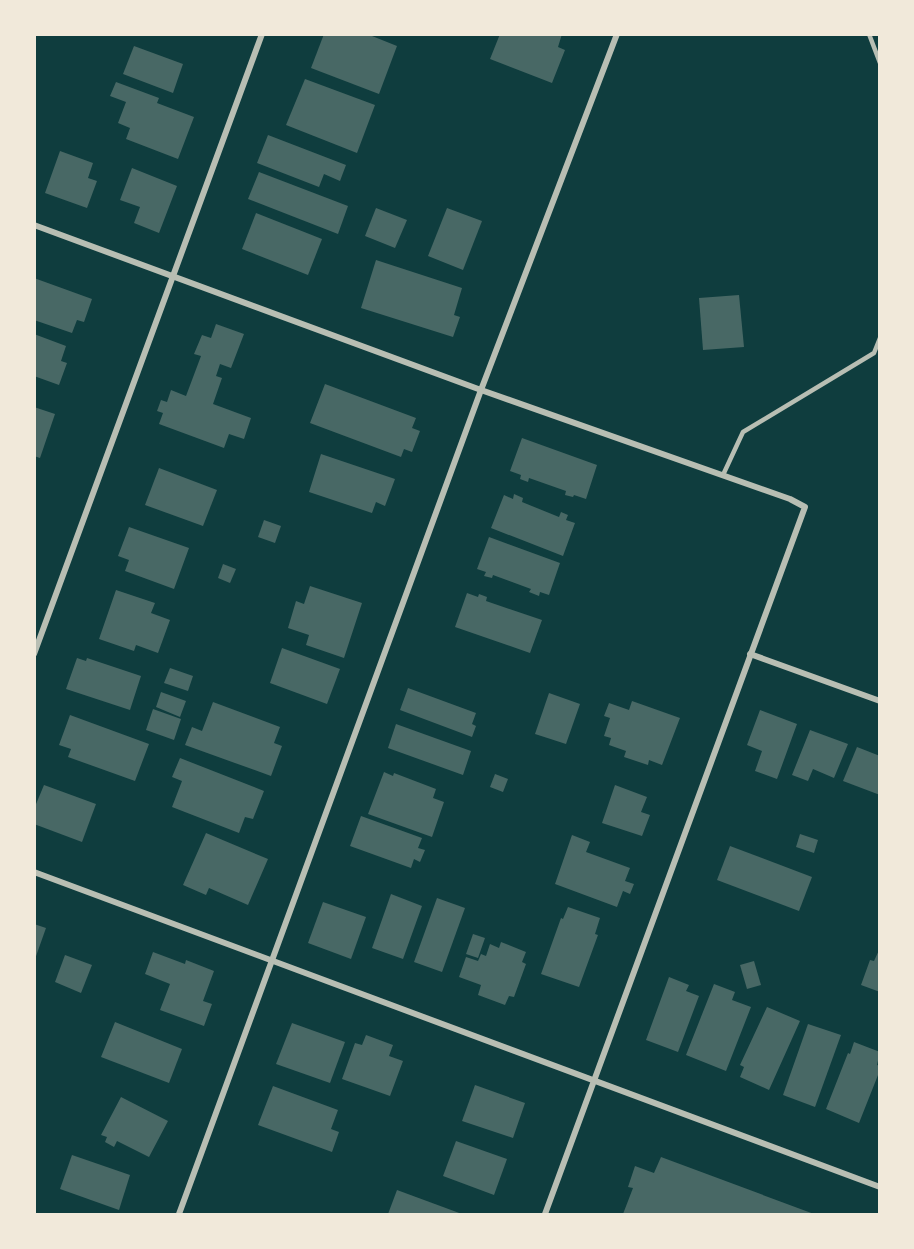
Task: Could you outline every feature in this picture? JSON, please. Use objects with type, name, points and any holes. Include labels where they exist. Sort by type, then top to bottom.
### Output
[{"type":"street","points":[[34,654],[262,34]]},
{"type":"street","points":[[179,1215],[481,390],[617,34]]},
{"type":"street","points":[[34,225],[481,390],[790,499],[805,507],[545,1215]]},
{"type":"street","points":[[750,654],[879,701]]},
{"type":"street","points":[[34,872],[879,1187]]},
{"type":"lane","points":[[869,34],[879,63]]},
{"type":"lane","points":[[723,475],[743,432],[874,353],[879,338]]},
{"type":"building","points":[[324,34],[367,34],[397,46],[379,94],[311,68]]},
{"type":"building","points":[[500,34],[562,34],[558,47],[565,50],[552,83],[490,59]]},
{"type":"building","points":[[134,46],[183,64],[173,93],[123,74]]},
{"type":"building","points":[[305,79],[375,105],[357,153],[286,125]]},
{"type":"building","points":[[116,82],[159,98],[157,103],[194,117],[178,159],[126,139],[130,128],[118,123],[126,102],[110,96]]},
{"type":"building","points":[[268,135],[346,165],[340,181],[324,174],[319,187],[257,163]]},
{"type":"building","points":[[60,151],[93,163],[88,178],[97,181],[87,208],[45,193]]},
{"type":"building","points":[[132,168],[177,186],[159,233],[134,223],[140,207],[120,200]]},
{"type":"building","points":[[259,172],[348,206],[338,234],[248,199]]},
{"type":"building","points":[[376,208],[407,220],[395,248],[365,236]]},
{"type":"building","points":[[447,208],[482,221],[463,270],[428,256]]},
{"type":"building","points":[[256,213],[322,239],[308,275],[242,249]]},
{"type":"building","points":[[376,260],[462,288],[454,315],[460,317],[453,337],[361,308]]},
{"type":"building","points":[[34,278],[92,299],[84,322],[77,320],[72,333],[34,320]]},
{"type":"building","points":[[739,295],[744,347],[703,350],[699,298]]},
{"type":"building","points":[[216,324],[244,334],[231,368],[220,364],[216,376],[222,378],[213,404],[251,418],[244,439],[229,434],[224,448],[159,424],[163,413],[157,411],[161,400],[167,402],[171,390],[186,396],[201,356],[194,354],[202,335],[211,338]]},
{"type":"building","points":[[34,334],[66,346],[61,361],[67,363],[59,385],[34,376]]},
{"type":"building","points":[[325,384],[416,418],[412,428],[420,431],[412,452],[404,449],[401,457],[310,423]]},
{"type":"building","points":[[34,407],[55,414],[40,458],[34,456]]},
{"type":"building","points":[[522,438],[597,465],[586,499],[565,495],[566,491],[529,478],[528,482],[520,479],[521,475],[510,471]]},
{"type":"building","points":[[321,454],[395,479],[385,506],[376,502],[372,513],[309,492]]},
{"type":"building","points":[[159,468],[217,490],[203,526],[145,505]]},
{"type":"building","points":[[514,494],[523,498],[522,502],[559,517],[561,512],[568,515],[566,520],[575,523],[563,556],[491,528],[504,495],[513,499]]},
{"type":"building","points":[[264,520],[281,526],[275,543],[258,537]]},
{"type":"building","points":[[129,527],[189,548],[174,589],[125,571],[129,560],[118,556]]},
{"type":"building","points":[[489,537],[560,563],[549,595],[540,592],[539,596],[529,592],[531,589],[493,575],[492,578],[484,576],[486,572],[477,569]]},
{"type":"building","points":[[223,564],[236,569],[230,583],[218,578]]},
{"type":"building","points":[[310,586],[362,603],[344,658],[306,645],[309,635],[288,628],[296,601],[304,604]]},
{"type":"building","points":[[116,590],[155,603],[151,613],[170,620],[158,653],[136,645],[134,651],[99,639]]},
{"type":"building","points":[[467,593],[478,597],[479,594],[487,597],[486,601],[542,620],[530,653],[455,627]]},
{"type":"building","points":[[282,648],[340,669],[327,704],[270,683]]},
{"type":"building","points":[[77,658],[86,661],[87,658],[141,676],[130,710],[66,689]]},
{"type":"building","points":[[170,668],[193,676],[188,691],[164,683]]},
{"type":"building","points":[[408,688],[476,713],[472,724],[476,726],[472,737],[400,710]]},
{"type":"building","points":[[161,692],[186,701],[180,717],[156,707]]},
{"type":"building","points":[[549,693],[580,704],[566,744],[535,734]]},
{"type":"building","points":[[632,701],[680,718],[662,765],[649,760],[648,765],[624,757],[626,751],[609,745],[611,738],[604,736],[610,718],[604,716],[609,703],[629,710]]},
{"type":"building","points":[[213,702],[280,727],[274,743],[282,746],[271,776],[185,745],[192,727],[202,731]]},
{"type":"building","points":[[153,709],[181,719],[174,740],[146,730]]},
{"type":"building","points":[[760,710],[797,724],[777,779],[755,771],[762,751],[747,745]]},
{"type":"building","points":[[70,715],[149,744],[135,781],[68,757],[71,749],[59,745]]},
{"type":"building","points":[[396,724],[471,751],[463,775],[388,748]]},
{"type":"building","points":[[810,730],[848,744],[834,778],[813,769],[808,781],[792,775]]},
{"type":"building","points":[[857,747],[880,756],[880,795],[843,781]]},
{"type":"building","points":[[180,758],[264,791],[253,819],[245,817],[239,833],[172,807],[182,781],[172,777]]},
{"type":"building","points":[[384,772],[393,776],[394,773],[436,789],[433,798],[444,802],[432,837],[368,814]]},
{"type":"building","points":[[495,774],[508,779],[503,792],[490,787]]},
{"type":"building","points":[[44,785],[96,804],[82,842],[34,824],[34,809]]},
{"type":"building","points":[[615,785],[647,797],[641,812],[650,815],[642,836],[602,823]]},
{"type":"building","points":[[361,816],[422,838],[418,848],[425,850],[420,862],[414,859],[411,868],[350,846]]},
{"type":"building","points":[[206,833],[268,859],[248,905],[209,888],[206,895],[183,885]]},
{"type":"building","points":[[800,834],[818,840],[814,853],[796,847]]},
{"type":"building","points":[[572,835],[590,842],[586,852],[630,868],[625,881],[634,884],[630,894],[623,891],[617,907],[555,884]]},
{"type":"building","points":[[730,846],[812,877],[799,911],[717,880]]},
{"type":"building","points":[[391,894],[422,906],[403,959],[372,948]]},
{"type":"building","points":[[437,898],[465,908],[442,972],[414,962]]},
{"type":"building","points":[[323,902],[366,917],[351,959],[308,943]]},
{"type":"building","points":[[568,907],[600,918],[595,934],[598,935],[579,987],[541,974],[561,918],[563,919]]},
{"type":"building","points":[[34,924],[46,928],[35,959],[34,959]]},
{"type":"building","points":[[473,934],[485,938],[478,958],[466,954]]},
{"type":"building","points":[[501,942],[526,952],[522,962],[526,964],[514,997],[509,996],[505,1005],[478,995],[481,985],[459,977],[466,957],[478,961],[481,954],[486,956],[490,944],[499,948]]},
{"type":"building","points":[[880,948],[880,992],[861,985],[870,960],[874,961]]},
{"type":"building","points":[[153,952],[185,964],[186,960],[214,971],[203,1001],[212,1004],[204,1026],[160,1010],[170,984],[145,974]]},
{"type":"building","points":[[65,955],[92,965],[81,993],[55,982]]},
{"type":"building","points":[[754,961],[761,985],[747,989],[740,965]]},
{"type":"building","points":[[669,977],[689,985],[686,991],[699,996],[678,1052],[646,1040]]},
{"type":"building","points":[[714,984],[735,992],[732,1000],[751,1007],[726,1071],[686,1055]]},
{"type":"building","points":[[767,1007],[800,1021],[769,1090],[740,1077],[744,1067],[740,1065]]},
{"type":"building","points":[[115,1022],[182,1049],[169,1083],[101,1057]]},
{"type":"building","points":[[292,1023],[345,1042],[330,1083],[276,1064]]},
{"type":"building","points":[[808,1024],[841,1035],[815,1107],[783,1095]]},
{"type":"building","points":[[366,1035],[393,1045],[389,1056],[403,1061],[390,1096],[342,1079],[355,1043],[362,1045]]},
{"type":"building","points":[[854,1042],[880,1052],[877,1065],[880,1066],[880,1070],[859,1123],[826,1109]]},
{"type":"building","points":[[475,1085],[525,1103],[513,1138],[462,1121]]},
{"type":"building","points":[[273,1086],[338,1110],[331,1129],[339,1132],[332,1152],[258,1125]]},
{"type":"building","points":[[121,1097],[168,1121],[149,1157],[117,1141],[114,1147],[105,1142],[107,1137],[101,1135]]},
{"type":"building","points":[[456,1141],[507,1159],[494,1195],[443,1176]]},
{"type":"building","points":[[72,1155],[130,1175],[119,1210],[60,1189]]},
{"type":"building","points":[[661,1157],[814,1214],[623,1214],[633,1188],[628,1187],[635,1166],[654,1173]]},
{"type":"building","points":[[397,1190],[462,1214],[388,1214]]}]
